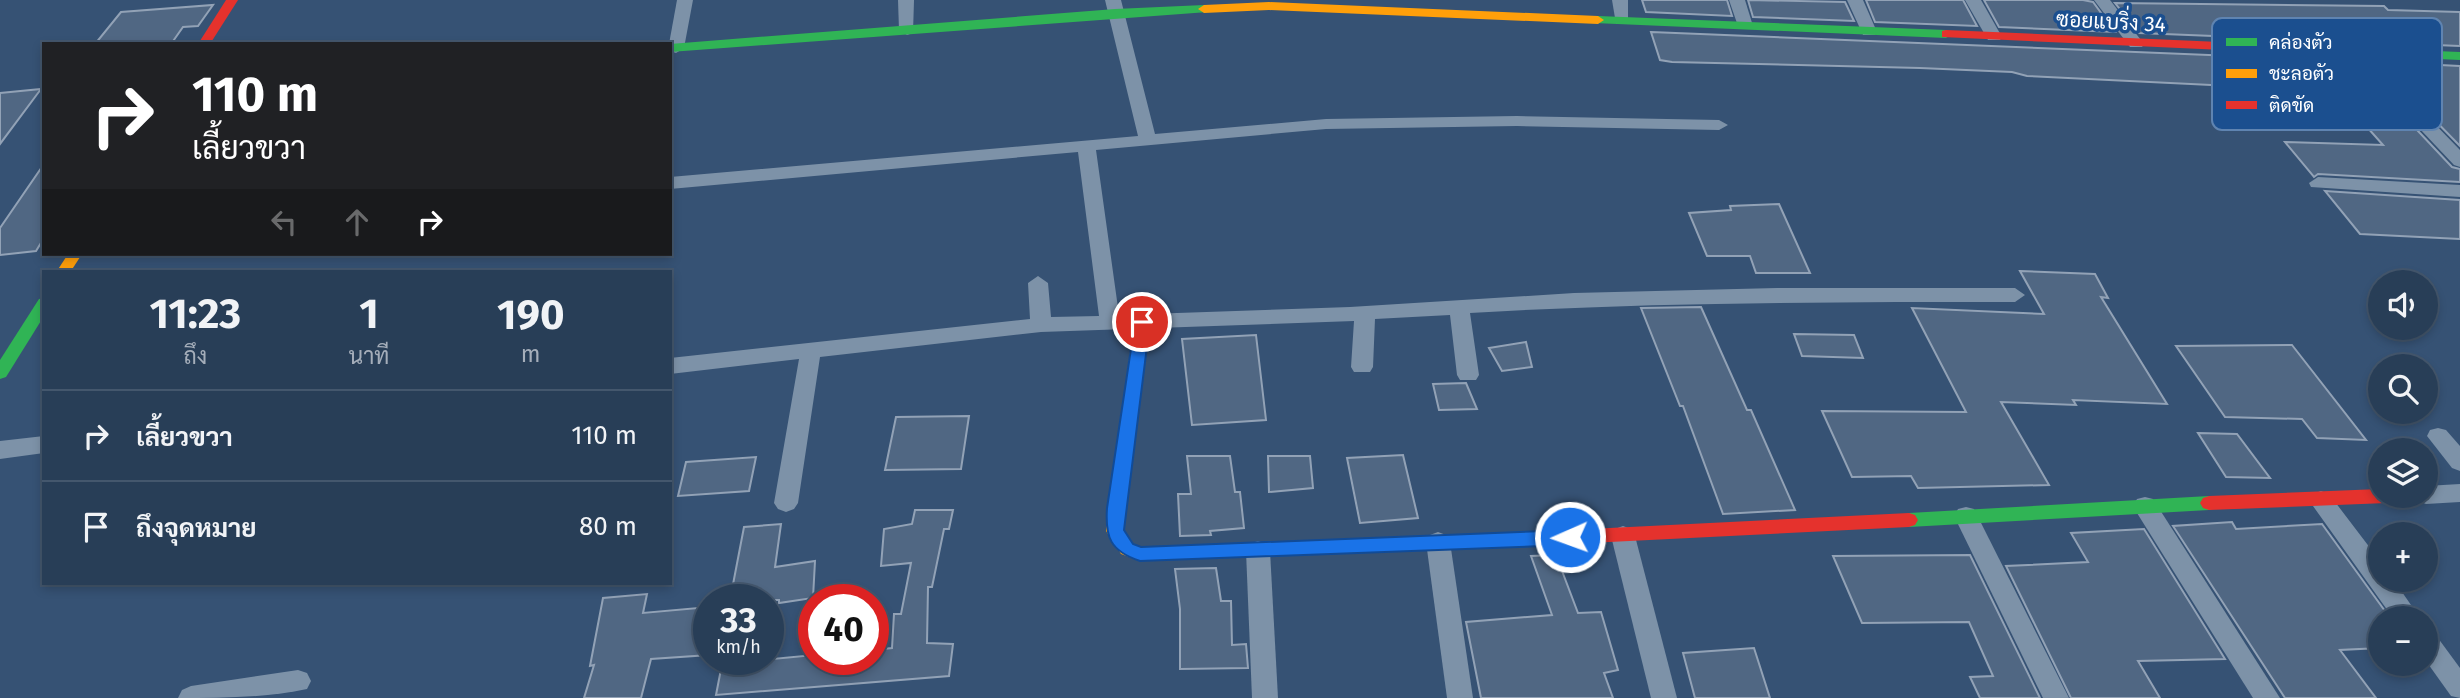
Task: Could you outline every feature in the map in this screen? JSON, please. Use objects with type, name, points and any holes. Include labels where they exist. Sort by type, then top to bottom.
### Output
[{"type":"street","points":[[205,42],[232,0]]},
{"type":"street","points":[[673,48],[685,0]]},
{"type":"street","points":[[906,0],[907,30]]},
{"type":"street","points":[[1620,0],[1622,21]]},
{"type":"street","points":[[1737,0],[1745,26]]},
{"type":"street","points":[[1855,0],[1869,32]]},
{"type":"street","points":[[1973,0],[1994,37]]},
{"type":"street","points":[[2102,0],[2136,44]]},
{"type":"street","points":[[1114,6],[1147,138]]},
{"type":"street","name":"ซอยแบริ่ง 34","points":[[673,48],[907,30],[1114,6],[1269,6],[2212,47]]},
{"type":"street","name":"ซอยแบริ่ง 34","points":[[2442,55],[2460,56]]},
{"type":"street","points":[[672,183],[1147,138],[1365,122],[1719,125]]},
{"type":"street","points":[[2430,130],[2460,161]]},
{"type":"street","points":[[1086,144],[1110,323]]},
{"type":"street","points":[[2318,183],[2460,191]]},
{"type":"street","points":[[1038,283],[1041,325]]},
{"type":"street","points":[[672,366],[811,348],[1041,325],[1365,313],[1574,300],[1777,295],[2015,295]]},
{"type":"street","points":[[0,373],[42,306]]},
{"type":"street","points":[[1459,307],[1468,375]]},
{"type":"street","points":[[1362,368],[1365,313]]},
{"type":"street","points":[[1142,322],[1115,531],[1120,541],[1140,554],[1623,536],[2145,506],[2368,497]]},
{"type":"street","points":[[786,503],[811,348]]},
{"type":"street","points":[[2438,436],[2460,462]]},
{"type":"street","points":[[0,450],[42,444]]},
{"type":"street","points":[[2438,494],[2460,493]]},
{"type":"street","points":[[2321,500],[2399,606]]},
{"type":"street","points":[[2145,506],[2267,698]]},
{"type":"street","points":[[1966,516],[2056,698]]},
{"type":"street","points":[[1623,536],[1664,698]]},
{"type":"street","points":[[1438,542],[1460,698]]},
{"type":"street","points":[[1258,551],[1265,698]]},
{"type":"street","points":[[2438,658],[2460,688]]},
{"type":"street","points":[[191,698],[298,681]]},
{"type":"building","points":[[1642,0],[1727,0],[1732,16],[1646,12]]},
{"type":"building","points":[[1748,0],[1845,2],[1854,21],[1753,17]]},
{"type":"building","points":[[1866,0],[1963,0],[1977,26],[1875,22]]},
{"type":"building","points":[[1984,0],[2093,2],[2115,32],[1999,27]]},
{"type":"building","points":[[2115,3],[2384,6],[2388,10],[2460,12],[2460,46],[2442,45],[2442,18],[2212,18],[2212,36],[2139,33]]},
{"type":"building","points":[[213,5],[198,26],[183,27],[172,42],[97,42],[121,12]]},
{"type":"building","points":[[1651,32],[2212,55],[2212,85],[2027,76],[2012,72],[1660,60]]},
{"type":"building","points":[[2442,65],[2460,66],[2460,146],[2442,128]]},
{"type":"building","points":[[41,89],[0,144],[0,93]]},
{"type":"building","points":[[2370,130],[2417,130],[2452,167],[2460,169],[2460,182],[2318,174],[2314,177],[2285,142],[2383,145]]},
{"type":"building","points":[[42,167],[42,241],[36,251],[0,255],[0,228]]},
{"type":"building","points":[[2325,191],[2460,200],[2460,239],[2360,234]]},
{"type":"building","points":[[1779,204],[1810,273],[1756,273],[1750,256],[1707,256],[1689,213],[1731,210],[1730,206]]},
{"type":"building","points":[[2020,271],[2095,274],[2108,298],[2101,297],[2167,404],[2073,400],[2076,405],[2001,402],[2049,485],[1918,488],[1911,476],[1852,477],[1822,411],[1966,412],[1912,308],[2044,314]]},
{"type":"building","points":[[1701,307],[1795,510],[1723,514],[1683,406],[1680,406],[1641,308]]},
{"type":"building","points":[[1794,334],[1854,335],[1863,358],[1802,356]]},
{"type":"building","points":[[1256,335],[1266,420],[1192,425],[1182,339]]},
{"type":"building","points":[[1526,342],[1532,367],[1502,371],[1489,348]]},
{"type":"building","points":[[2292,345],[2366,440],[2317,438],[2302,419],[2225,417],[2176,346]]},
{"type":"building","points":[[1466,383],[1477,409],[1439,410],[1433,384]]},
{"type":"building","points":[[969,416],[961,469],[885,470],[896,417]]},
{"type":"building","points":[[2198,433],[2237,434],[2270,478],[2226,477]]},
{"type":"building","points":[[1403,455],[1418,518],[1360,523],[1347,458]]},
{"type":"building","points":[[1187,456],[1230,456],[1235,492],[1240,492],[1244,528],[1210,531],[1211,535],[1180,536],[1178,494],[1191,494]]},
{"type":"building","points":[[1268,456],[1310,456],[1313,488],[1269,492]]},
{"type":"building","points":[[756,457],[749,491],[678,496],[686,462]]},
{"type":"building","points":[[915,510],[953,510],[949,529],[944,529],[932,587],[928,587],[927,643],[953,644],[949,676],[716,695],[720,675],[784,675],[784,658],[798,657],[798,675],[889,675],[889,648],[892,648],[894,614],[901,614],[911,563],[881,566],[884,529],[912,524]]},
{"type":"building","points":[[2232,522],[2236,529],[2322,524],[2368,588],[2368,592],[2371,592],[2381,606],[2368,606],[2368,649],[2340,650],[2376,698],[2285,698],[2173,526]]},
{"type":"building","points":[[781,524],[775,567],[815,561],[814,584],[798,584],[798,600],[784,602],[784,584],[733,584],[744,527]]},
{"type":"building","points":[[2144,529],[2225,659],[2138,661],[2160,698],[2071,698],[2006,566],[2088,562],[2071,533]]},
{"type":"building","points":[[1556,555],[1578,613],[1601,612],[1618,670],[1604,673],[1613,698],[1481,698],[1466,622],[1552,615],[1531,556]]},
{"type":"building","points":[[1970,555],[2040,698],[1980,698],[1970,677],[1993,676],[1969,622],[1862,623],[1833,556]]},
{"type":"building","points":[[1216,568],[1221,601],[1231,601],[1232,645],[1246,644],[1248,668],[1180,669],[1180,609],[1175,569]]},
{"type":"building","points":[[647,594],[643,613],[693,608],[693,656],[651,659],[641,698],[584,698],[594,665],[590,666],[603,598]]},
{"type":"building","points":[[1754,648],[1770,698],[1695,698],[1683,653]]},
{"type":"traffic: fast","points":[[672,48],[1115,13],[1204,9]]},
{"type":"traffic: fast","points":[[1598,20],[1946,34]]},
{"type":"traffic: fast","points":[[2442,55],[2460,56]]},
{"type":"traffic: fast","points":[[0,373],[42,306]]},
{"type":"traffic: fast","points":[[1909,520],[2209,503]]},
{"type":"traffic: slow","points":[[1204,9],[1269,6],[1598,20]]},
{"type":"traffic: slow","points":[[65,270],[74,256]]},
{"type":"traffic: slow","points":[[1142,322],[1115,531],[1127,549],[1140,554],[1491,541]]},
{"type":"traffic: jam","points":[[205,42],[232,0]]},
{"type":"traffic: jam","points":[[1946,34],[2212,46]]},
{"type":"traffic: jam","points":[[2209,503],[2368,497]]},
{"type":"traffic: jam","points":[[1491,541],[1909,520]]},
{"type":"route","points":[[1142,322],[1116,508],[1115,531],[1127,549],[1140,554],[1258,551],[1570,537]]}]
